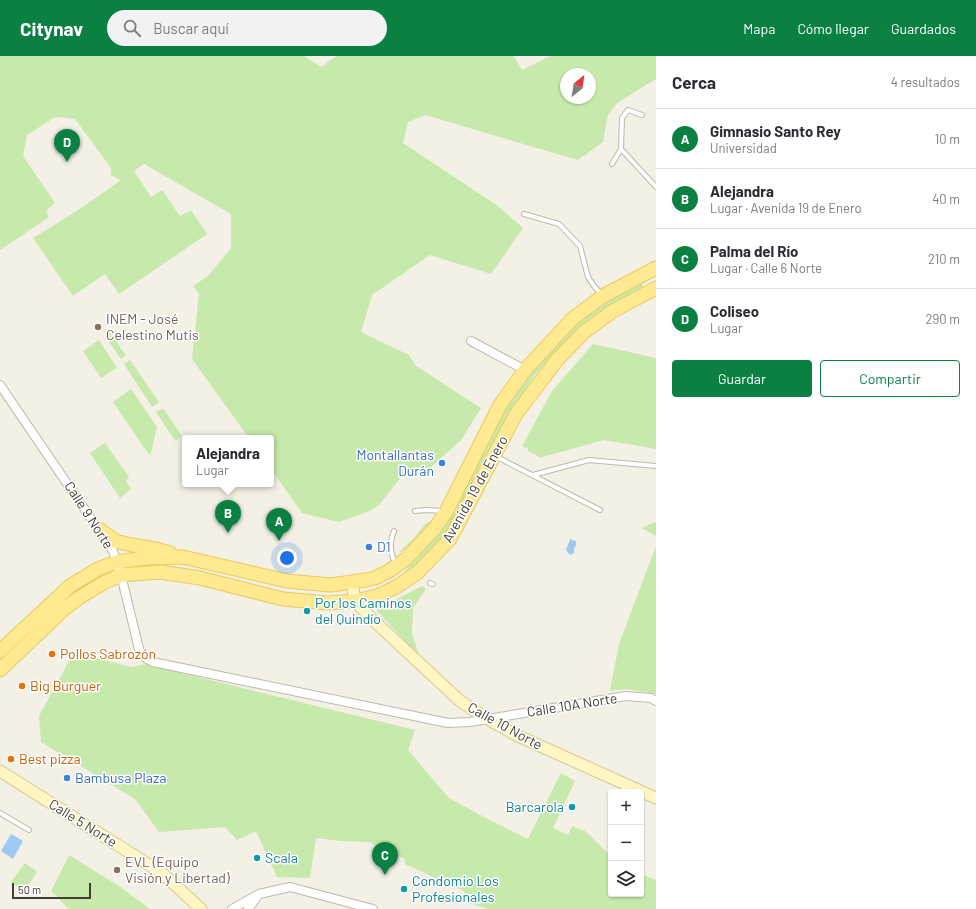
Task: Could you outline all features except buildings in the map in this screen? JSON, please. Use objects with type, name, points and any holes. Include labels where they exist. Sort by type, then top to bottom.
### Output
[{"type":"main road","name":"Avenida 19 de Enero","points":[[0,651],[70,586],[98,569],[116,562],[147,558],[183,557],[287,581],[331,584],[375,578],[396,566],[406,559],[435,528],[446,512],[500,405],[525,370],[572,318],[603,296],[656,268]]},
{"type":"main road","name":"Avenida 19 de Enero","points":[[0,670],[64,609],[99,586],[121,575],[160,572],[200,578],[283,599],[328,603],[355,601],[377,596],[396,587],[417,574],[450,539],[516,414],[557,360],[584,332],[613,310],[656,288]]},
{"type":"main road","points":[[99,529],[115,541],[156,549],[183,557]]},
{"type":"street","points":[[471,341],[525,370]]},
{"type":"street","name":"Calle 9 Norte","points":[[0,384],[113,551],[121,575],[140,653],[147,659]]},
{"type":"street","points":[[352,582],[355,601]]},
{"type":"street","name":"Calle 10 Norte","points":[[355,601],[373,620],[460,701],[516,735],[656,798]]},
{"type":"street","name":"Calle 10A Norte","points":[[147,659],[161,664],[448,723],[470,722],[626,696],[651,698],[656,701]]},
{"type":"street","name":"Calle 5 Norte","points":[[1,772],[162,873],[201,909]]},
{"type":"street","points":[[232,909],[259,894],[290,887],[373,909]]},
{"type":"street","points":[[248,909],[259,894]]},
{"type":"lane","points":[[612,164],[621,149],[622,118],[628,110],[642,114]]},
{"type":"lane","points":[[621,149],[656,187]]},
{"type":"lane","points":[[524,214],[559,224],[580,246],[588,277],[603,296]]},
{"type":"lane","points":[[495,456],[600,510]]},
{"type":"lane","points":[[533,475],[589,460],[656,466]]},
{"type":"lane","points":[[415,511],[426,510],[446,512]]},
{"type":"lane","points":[[394,531],[390,540],[390,546],[396,566]]},
{"type":"lane","points":[[0,813],[29,830]]},
{"type":"green space","points":[[0,56],[304,56],[321,67],[337,56],[514,56],[522,70],[550,56],[656,56],[656,79],[617,103],[608,115],[603,142],[578,160],[425,115],[408,122],[403,143],[498,206],[523,228],[491,274],[430,255],[372,295],[361,332],[409,355],[416,366],[481,408],[461,440],[428,470],[421,475],[401,477],[379,505],[370,511],[339,522],[302,513],[274,473],[274,435],[247,435],[192,359],[199,294],[193,286],[208,276],[231,248],[231,214],[144,164],[134,171],[151,197],[162,190],[180,216],[191,210],[207,234],[119,294],[105,274],[73,296],[33,238],[80,209],[121,180],[111,175],[111,168],[75,119],[55,117],[27,135],[23,156],[55,203],[46,211],[49,217],[0,250]]},
{"type":"green space","points":[[640,281],[644,288],[625,297],[603,311],[556,352],[534,376],[505,422],[448,532],[413,570],[398,580],[442,529],[500,419],[529,373],[576,323],[598,306]]},
{"type":"green space","points":[[110,332],[126,356],[121,359],[105,336]]},
{"type":"green space","points":[[99,340],[117,368],[101,378],[83,351]]},
{"type":"green space","points":[[593,344],[656,358],[656,449],[604,440],[539,458],[522,446],[552,391]]},
{"type":"green space","points":[[130,360],[159,402],[152,407],[124,364]]},
{"type":"green space","points":[[131,389],[157,427],[151,453],[149,455],[113,402]]},
{"type":"green space","points":[[163,408],[182,436],[175,441],[156,412]]},
{"type":"green space","points":[[105,443],[129,477],[126,481],[131,489],[120,498],[90,453]]},
{"type":"green space","points":[[427,522],[430,522],[430,524],[409,546],[399,552],[414,538]]},
{"type":"green space","points":[[656,522],[656,536],[641,528]]},
{"type":"green space","points":[[656,546],[656,694],[626,689],[610,691],[619,644]]},
{"type":"green space","points":[[422,586],[426,589],[413,608],[412,633],[419,656],[377,611],[377,607],[384,606]]},
{"type":"green space","points":[[74,652],[131,667],[145,664],[415,730],[408,750],[449,798],[528,839],[561,773],[575,781],[553,828],[568,835],[572,826],[585,831],[608,853],[608,897],[644,897],[644,875],[656,880],[656,909],[487,909],[463,901],[464,891],[405,864],[404,858],[369,842],[316,838],[310,878],[277,877],[256,831],[237,840],[225,827],[159,832],[135,799],[41,742],[39,716]]},
{"type":"green space","points":[[69,855],[119,886],[150,909],[69,909],[51,891]]},
{"type":"green space","points":[[25,863],[37,872],[24,891],[11,882]]},
{"type":"water","points":[[570,539],[576,541],[576,545],[574,553],[570,555],[566,550]]},
{"type":"water","points":[[11,834],[23,841],[13,859],[1,851]]},
{"type":"place","name":"Coliseo","points":[[67,162]]},
{"type":"place","name":"INEM - José Celestino Mutis","points":[[98,327]]},
{"type":"place","name":"Montallantas Durán","points":[[442,463]]},
{"type":"place","name":"Alejandra","points":[[228,533]]},
{"type":"place","name":"Gimnasio Santo Rey","points":[[279,541]]},
{"type":"place","name":"D1","points":[[369,547]]},
{"type":"place","name":"Por los Caminos del Quindío","points":[[307,611]]},
{"type":"place","name":"Pollos Sabrozón","points":[[52,654]]},
{"type":"place","name":"Big Burguer","points":[[22,686]]},
{"type":"place","name":"Best pizza","points":[[11,759]]},
{"type":"place","name":"Bambusa Plaza","points":[[67,778]]},
{"type":"place","name":"Barcarola","points":[[572,807]]},
{"type":"place","name":"Scala","points":[[257,858]]},
{"type":"place","name":"EVL (Equipo Visión y Libertad)","points":[[117,870]]},
{"type":"place","name":"Palma del Río","points":[[385,875]]},
{"type":"place","name":"Condomio Los Profesionales","points":[[404,889]]}]
